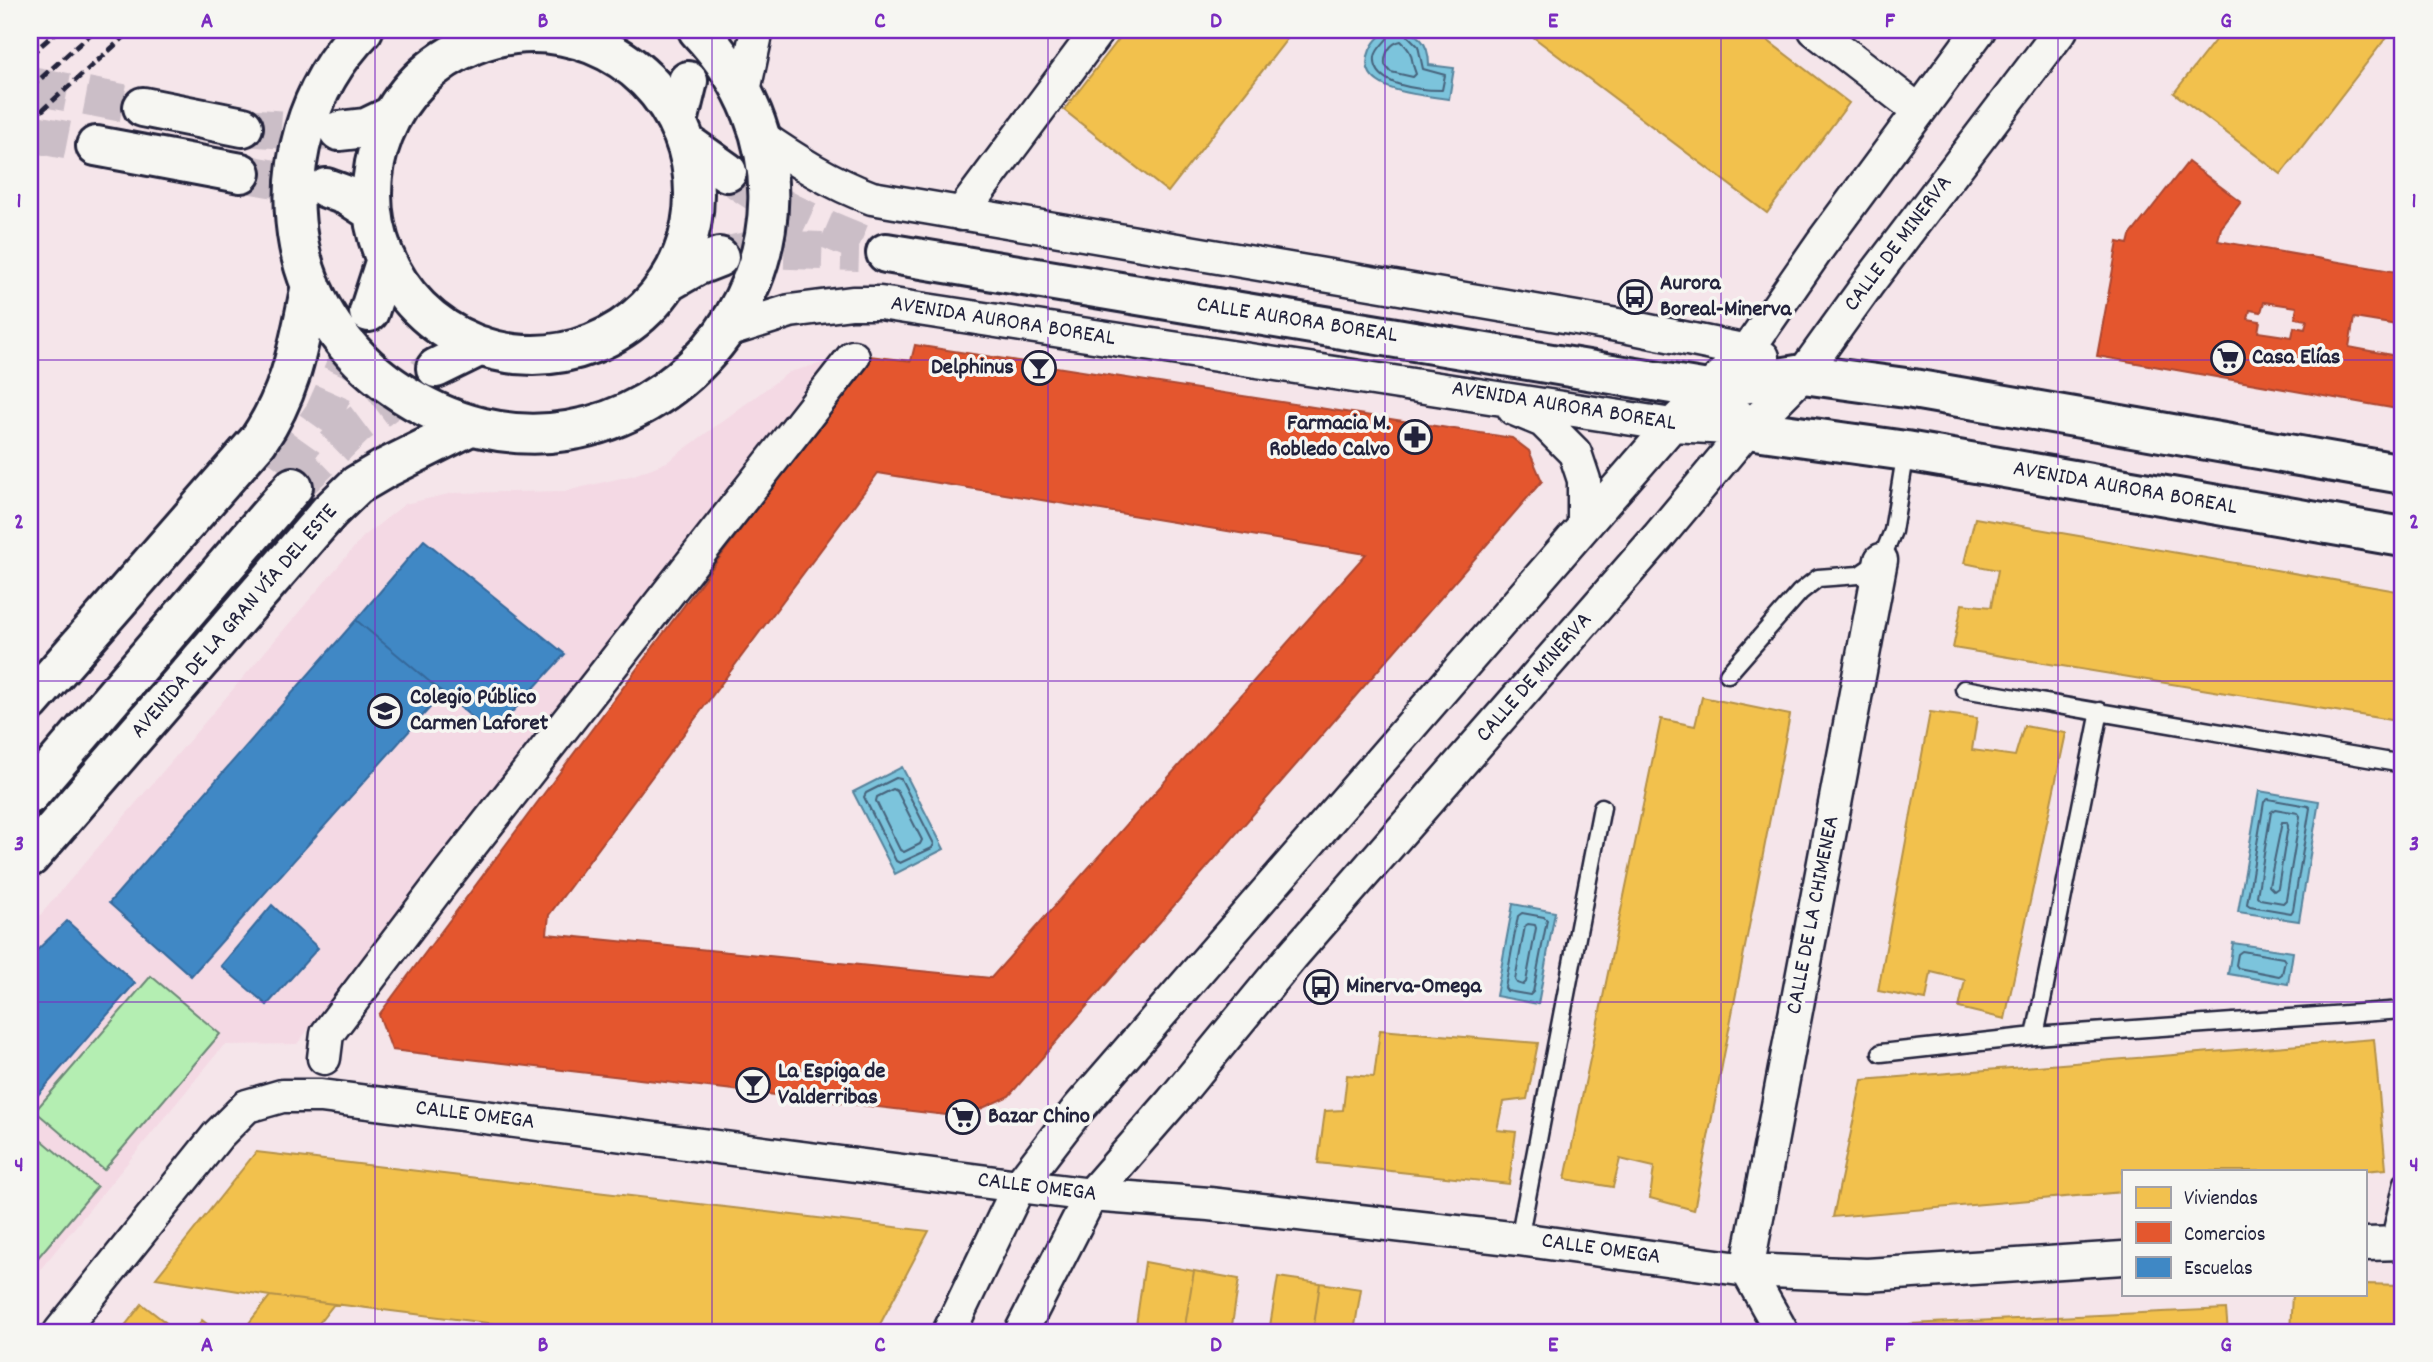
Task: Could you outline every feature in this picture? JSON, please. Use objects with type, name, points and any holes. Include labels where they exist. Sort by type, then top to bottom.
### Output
[{"type":"main road","points":[[363,30],[325,79],[302,134],[296,165],[295,226],[311,285],[335,330],[358,358],[416,404],[472,425],[515,433],[576,429],[606,421],[661,394],[707,355],[726,331],[750,288],[765,236],[768,186],[760,136],[744,92],[717,50],[698,30]]},
{"type":"main road","points":[[520,33],[582,34],[634,69],[659,93],[682,132],[695,186],[693,217],[686,247],[668,282],[645,310],[609,336],[589,345],[557,353],[524,355],[481,346],[460,338],[424,313],[408,297],[386,259],[377,236],[372,187],[382,138],[402,100],[425,75],[469,46],[520,33]]},
{"type":"main road","points":[[682,132],[688,81]]},
{"type":"main road","points":[[143,107],[243,127]]},
{"type":"main road","points":[[339,131],[366,128],[393,115]]},
{"type":"main road","points":[[682,132],[727,172]]},
{"type":"main road","points":[[96,146],[241,173]]},
{"type":"main road","points":[[326,188],[348,196],[373,212]]},
{"type":"main road","name":"CALLE AURORA BOREAL","points":[[886,253],[1708,390],[1803,374]]},
{"type":"main road","points":[[668,282],[719,257]]},
{"type":"main road","points":[[369,312],[386,259]]},
{"type":"main road","points":[[30,702],[258,441],[289,383],[311,285]]},
{"type":"main road","points":[[436,368],[481,346]]},
{"type":"main road","points":[[1803,374],[1913,389],[2403,474]]},
{"type":"main road","points":[[1708,390],[1748,429]]},
{"type":"main road","name":"AVENIDA DE LA GRAN VÍA DEL ESTE","points":[[30,857],[329,512],[357,485],[472,425]]},
{"type":"main road","name":"AVENIDA AURORA BOREAL","points":[[1748,429],[1906,451],[2403,537]]},
{"type":"main road","name":"AVENIDA DE LA GRAN VÍA DEL ESTE","points":[[30,761],[287,479],[30,794]]},
{"type":"street","points":[[744,92],[757,30]]},
{"type":"street","points":[[961,214],[1098,30]]},
{"type":"street","points":[[1815,30],[1918,110]]},
{"type":"street","points":[[949,1332],[1019,1186],[1078,1109],[1672,425],[1747,351],[1821,244],[1979,30]]},
{"type":"street","name":"CALLE DE MINERVA","points":[[1021,1332],[1091,1195],[1292,956],[1658,537],[1748,429],[1803,374],[1878,270],[2061,30]]},
{"type":"street","points":[[760,136],[808,169],[842,187],[872,198],[1602,322],[1747,351],[1803,374]]},
{"type":"street","name":"AVENIDA AURORA BOREAL","points":[[726,331],[790,311],[852,303],[880,303],[1672,425],[1748,429]]},
{"type":"street","points":[[324,1058],[327,1034],[449,873],[853,357]]},
{"type":"street","points":[[1473,393],[1543,421],[1575,453],[1584,480],[1584,526]]},
{"type":"street","name":"CALLE DE LA CHIMENEA","points":[[1747,1270],[1881,560]]},
{"type":"street","name":"CALLE OMEGA","points":[[60,1332],[218,1135],[247,1106],[282,1096],[321,1096],[1091,1195],[1209,1204],[1519,1239],[1747,1270],[1867,1275],[2122,1258]]},
{"type":"street","points":[[1747,1270],[1782,1332]]},
{"type":"lane","points":[[1728,674],[1800,592],[1818,578],[1859,575],[1881,560],[1893,531],[1906,451]]},
{"type":"lane","points":[[1964,689],[2403,764]]},
{"type":"lane","points":[[2035,1037],[2100,712]]},
{"type":"lane","points":[[1519,1239],[1602,807]]},
{"type":"lane","points":[[1881,1053],[2035,1037],[2403,1010]]},
{"type":"lane","points":[[2386,1243],[2403,1182]]},
{"type":"shaded area","name":"Colegio Público Carmen Laforet","points":[[826,362],[297,1044],[224,1045],[30,1282],[30,927],[363,537],[405,504],[453,493],[566,491],[634,475],[667,462],[789,372]]},
{"type":"green space","points":[[151,976],[220,1034],[104,1170],[35,1111]]},
{"type":"green space","points":[[30,1130],[97,1187],[30,1267]]},
{"type":"water","points":[[1394,30],[1409,32],[1420,38],[1427,49],[1429,65],[1454,68],[1449,99],[1393,89],[1371,75],[1367,64],[1372,46],[1382,34]]},
{"type":"water","points":[[902,767],[944,849],[895,874],[853,792]]},
{"type":"water","points":[[2259,791],[2319,801],[2299,921],[2238,912]]},
{"type":"water","points":[[1513,904],[1555,912],[1538,1004],[1496,996]]},
{"type":"water","points":[[2233,943],[2293,952],[2288,984],[2228,974]]},
{"type":"building: Viviendas","points":[[1126,30],[1294,30],[1168,192],[1064,110]]},
{"type":"building: Viviendas","points":[[1524,30],[1754,30],[1849,103],[1767,213]]},
{"type":"building: Viviendas","points":[[2223,30],[2392,30],[2281,174],[2174,93]]},
{"type":"building: Viviendas","points":[[1975,518],[2403,592],[2403,722],[1953,648],[1962,604],[1991,607],[1998,570],[1964,563]]},
{"type":"building: Viviendas","points":[[1702,697],[1790,715],[1694,1210],[1650,1198],[1654,1167],[1620,1159],[1613,1187],[1565,1179],[1661,719],[1695,726]]},
{"type":"building: Viviendas","points":[[1930,712],[1977,718],[1972,750],[2015,756],[2024,726],[2066,733],[2005,1019],[1959,1008],[1965,980],[1931,972],[1926,1000],[1878,991]]},
{"type":"building: Viviendas","points":[[1380,1030],[1538,1043],[1527,1099],[1503,1102],[1497,1130],[1516,1132],[1509,1184],[1318,1163],[1325,1111],[1343,1110],[1347,1075],[1374,1077]]},
{"type":"building: Viviendas","points":[[2374,1039],[2386,1169],[2122,1170],[2122,1192],[1833,1217],[1862,1080]]},
{"type":"building: Viviendas","points":[[256,1152],[929,1231],[876,1332],[561,1332],[270,1296],[156,1278]]},
{"type":"building: Viviendas","points":[[1145,1262],[1194,1271],[1184,1332],[1135,1332]]},
{"type":"building: Viviendas","points":[[1194,1271],[1239,1279],[1231,1332],[1184,1332]]},
{"type":"building: Viviendas","points":[[1278,1277],[1320,1283],[1313,1332],[1269,1332]]},
{"type":"building: Viviendas","points":[[1320,1283],[1361,1289],[1354,1332],[1313,1332]]},
{"type":"building: Viviendas","points":[[2366,1284],[2401,1285],[2398,1332],[2290,1332],[2292,1296],[2366,1296]]},
{"type":"building: Viviendas","points":[[2401,1285],[2403,1332],[2398,1332]]},
{"type":"building: Viviendas","points":[[270,1296],[334,1304],[312,1332],[242,1332]]},
{"type":"building: Viviendas","points":[[142,1304],[178,1332],[120,1332]]},
{"type":"building: Viviendas","points":[[2226,1309],[2228,1332],[1910,1332],[1910,1324]]},
{"type":"building: Viviendas","points":[[202,1320],[217,1332],[193,1332]]},
{"type":"building: Comercios","points":[[2188,162],[2241,202],[2221,228],[2218,241],[2403,273],[2403,326],[2354,318],[2349,347],[2402,357],[2403,352],[2403,410],[2097,356],[2118,242],[2128,244],[2130,236]],"holes":[[[2264,302],[2297,307],[2295,318],[2307,320],[2305,329],[2294,327],[2292,337],[2258,332],[2260,321],[2248,319],[2250,310],[2261,312]]]},
{"type":"building: Comercios","points":[[915,345],[1512,438],[1529,451],[1542,481],[1009,1096],[963,1117],[392,1050],[379,1015],[870,356],[911,361]],"holes":[[[878,473],[1366,554],[991,978],[547,934],[549,915]]]},
{"type":"building: Escuelas","points":[[424,540],[565,654],[492,734],[356,620]]},
{"type":"building: Escuelas","points":[[356,620],[443,693],[191,976],[109,903]]},
{"type":"building: Escuelas","points":[[272,905],[318,948],[267,1005],[221,966]]},
{"type":"building: Escuelas","points":[[67,921],[135,983],[30,1104],[30,957]]},
{"type":"tunnel","points":[[30,85],[143,107]]},
{"type":"tunnel","points":[[243,127],[337,131]]},
{"type":"tunnel","points":[[30,133],[96,146]]},
{"type":"tunnel","points":[[727,172],[784,209],[886,253]]},
{"type":"tunnel","points":[[241,173],[326,188]]},
{"type":"tunnel","points":[[728,255],[755,249],[859,252]]},
{"type":"tunnel","points":[[282,472],[324,413],[369,312]]},
{"type":"tunnel","points":[[293,487],[356,426],[427,373]]},
{"type":"railway","points":[[30,55],[59,30]]},
{"type":"railway","points":[[30,88],[95,30]]},
{"type":"railway","points":[[30,121],[132,30]]},
{"type":"place","name":"Aurora Boreal-Minerva","points":[[1635,297]]},
{"type":"place","name":"Casa Elías","points":[[2228,358]]},
{"type":"place","name":"Delphinus","points":[[1039,368]]},
{"type":"place","name":"Farmacia M. Robledo Calvo","points":[[1415,437]]},
{"type":"place","name":"Colegio Público Carmen Laforet","points":[[385,711]]},
{"type":"place","name":"Minerva-Omega","points":[[1321,987]]},
{"type":"place","name":"La Espiga de Valderribas","points":[[753,1085]]},
{"type":"place","name":"Bazar Chino","points":[[963,1117]]}]
